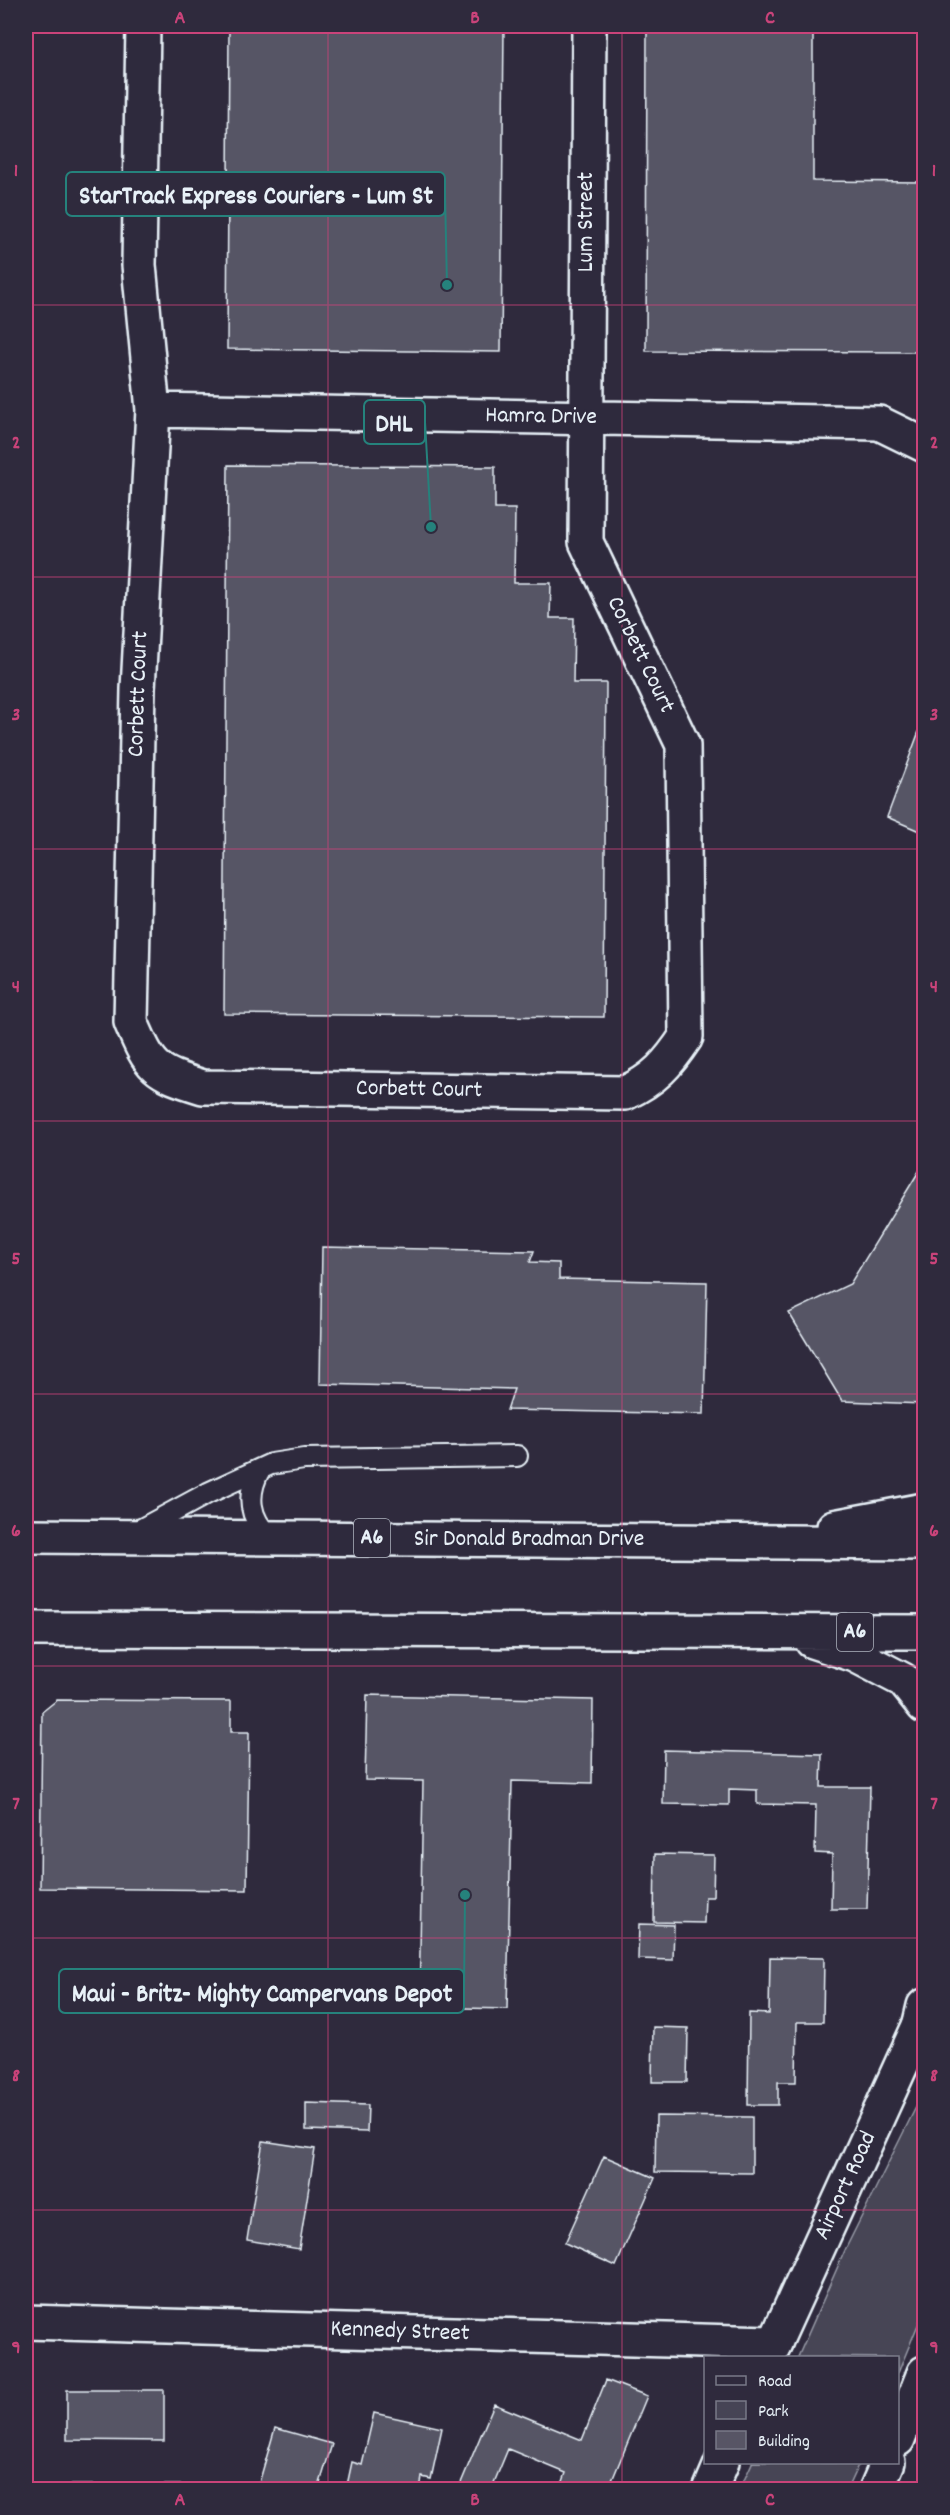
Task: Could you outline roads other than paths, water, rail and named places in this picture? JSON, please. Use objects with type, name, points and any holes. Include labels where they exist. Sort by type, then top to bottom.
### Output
[{"type":"street","name":"Corbett Court","points":[[143,26],[139,265],[153,410],[138,689],[130,1022],[145,1056],[165,1076],[203,1087],[625,1093],[649,1082],[671,1059],[686,1037],[683,745],[586,542],[586,418]]},
{"type":"street","name":"Lum Street","points":[[586,418],[589,26]]},
{"type":"street","name":"Hamra Drive","points":[[153,410],[879,423],[924,445]]},
{"type":"street","points":[[719,1541],[849,1526],[924,1510]]},
{"type":"street","name":"Sir Donald Bradman Drive","points":[[26,1536],[924,1543]]},
{"type":"street","name":"A6","points":[[26,1629],[924,1632]]},
{"type":"street","points":[[786,1632],[855,1655],[903,1680],[924,1706]]},
{"type":"street","name":"Airport Road","points":[[772,2350],[923,2016]]},
{"type":"street","name":"Kennedy Street","points":[[26,2322],[772,2350]]},
{"type":"street","points":[[899,2434],[924,2373]]},
{"type":"street","points":[[710,2490],[722,2464]]},
{"type":"street","points":[[876,2490],[888,2464]]},
{"type":"lane","points":[[127,1537],[208,1493],[271,1464],[304,1459],[517,1456]]},
{"type":"lane","points":[[260,1469],[253,1482],[252,1512],[257,1525],[269,1538]]},
{"type":"place","name":"StarTrack Express Couriers - Lum St","points":[[447,285]]},
{"type":"place","name":"DHL","points":[[431,527]]},
{"type":"place","name":"Maui - Britz- Mighty Campervans Depot","points":[[465,1895]]}]
